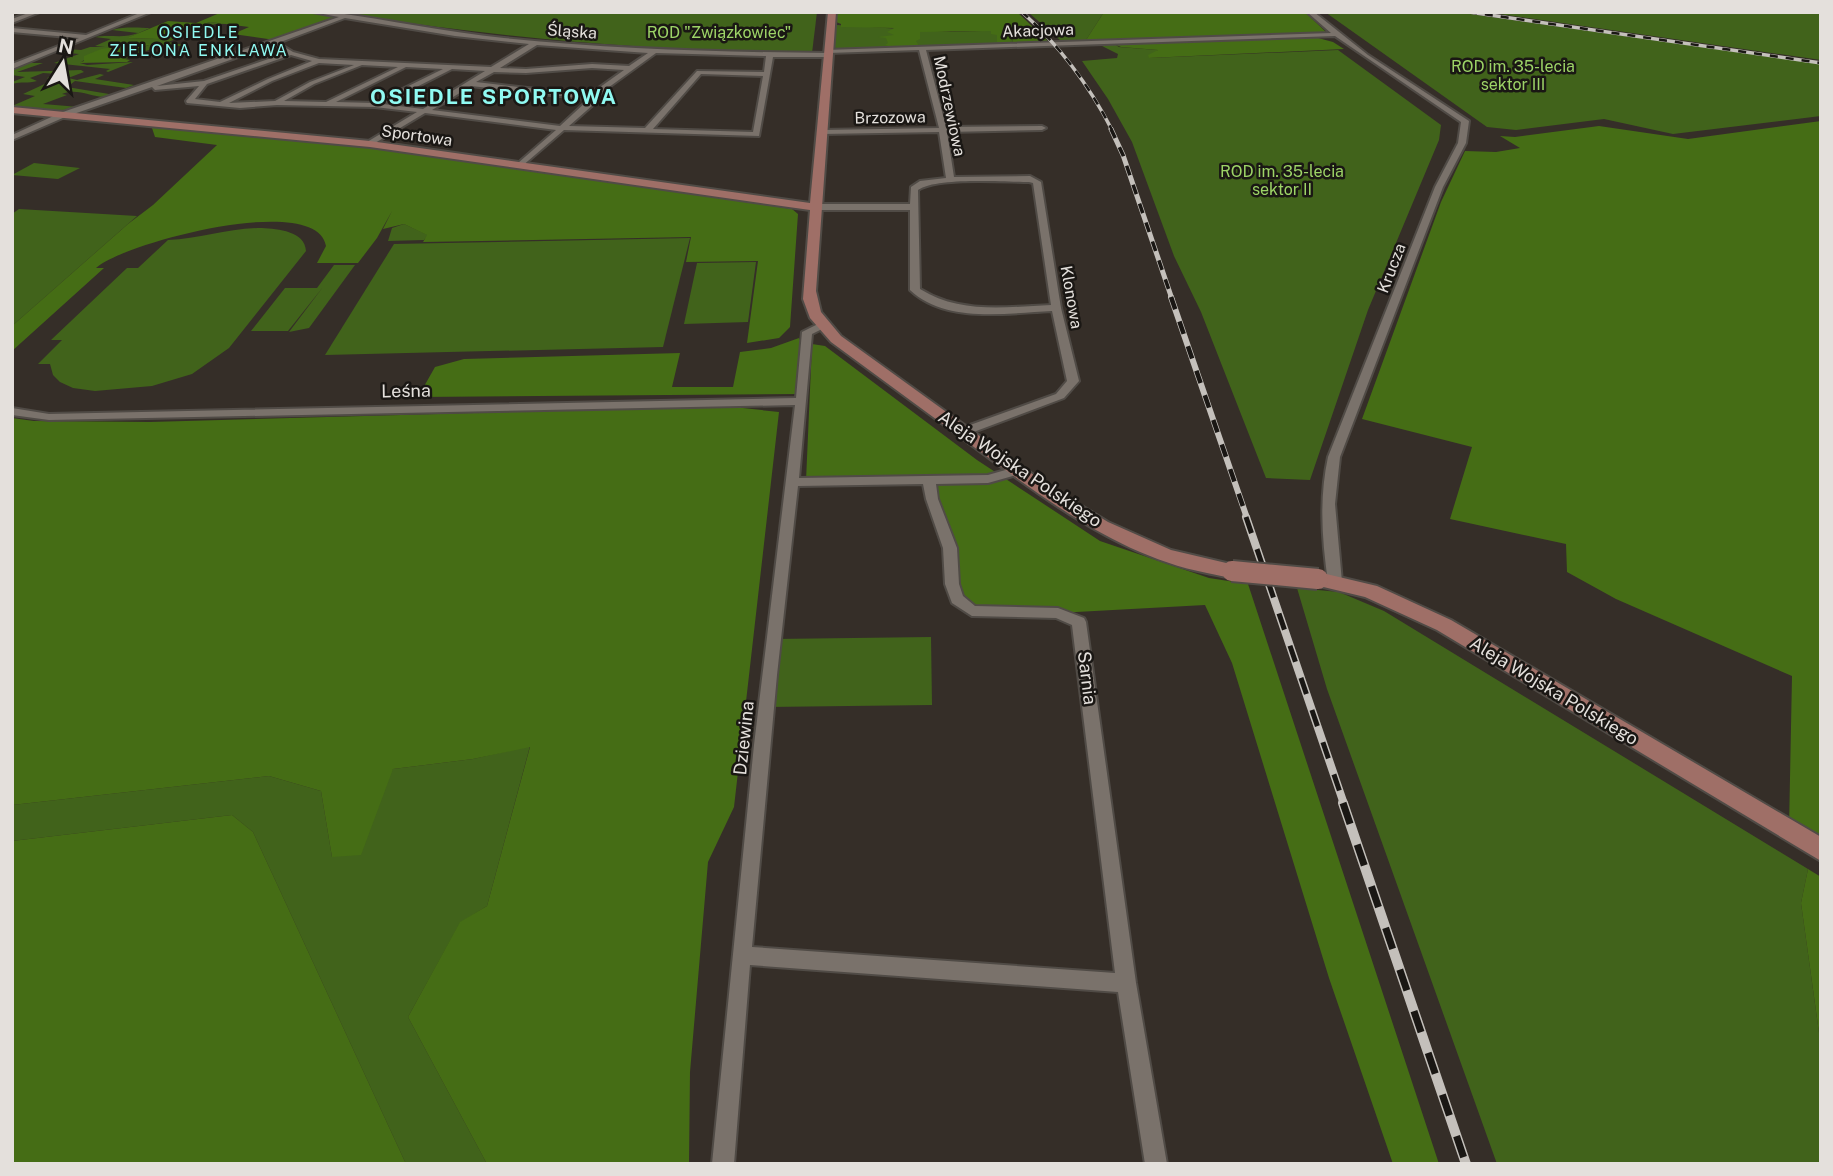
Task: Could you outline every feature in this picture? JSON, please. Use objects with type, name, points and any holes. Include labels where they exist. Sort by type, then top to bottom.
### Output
[{"type":"street","points":[[12,21],[37,12]]},
{"type":"street","points":[[122,12],[145,13]]},
{"type":"street","name":"Śląska","points":[[316,12],[537,43],[653,52],[770,55],[828,53]]},
{"type":"street","name":"Aleja Wojska Polskiego","points":[[832,12],[809,304],[822,325],[836,339],[1016,471],[1077,511],[1140,547],[1211,569],[1326,581],[1370,591],[1444,625],[1821,850]]},
{"type":"street","points":[[1310,12],[1333,35]]},
{"type":"street","points":[[12,67],[145,13]]},
{"type":"street","points":[[12,138],[133,90],[346,16]]},
{"type":"street","points":[[12,30],[89,36]]},
{"type":"street","name":"Akacjowa","points":[[828,53],[922,47],[1333,35]]},
{"type":"street","name":"Krucza","points":[[1326,581],[1328,481],[1334,457],[1439,187],[1462,143],[1465,129],[1465,121],[1421,89],[1333,35]]},
{"type":"street","points":[[271,42],[291,53],[319,61],[537,71],[592,66],[627,68]]},
{"type":"street","points":[[370,144],[537,43]]},
{"type":"street","name":"Modrzewiowa","points":[[913,207],[914,189],[923,183],[950,180],[943,130],[922,47]]},
{"type":"street","points":[[473,83],[590,97],[653,52]]},
{"type":"street","points":[[133,90],[205,83],[291,53]]},
{"type":"street","points":[[205,83],[190,102],[240,106],[277,103],[375,105],[562,128],[756,134],[770,55]]},
{"type":"street","points":[[12,58],[31,60]]},
{"type":"street","points":[[220,104],[319,61]]},
{"type":"street","points":[[277,103],[312,83],[364,63]]},
{"type":"street","points":[[327,104],[408,65]]},
{"type":"street","points":[[375,105],[454,66]]},
{"type":"street","points":[[647,131],[699,72],[766,74]]},
{"type":"street","points":[[521,165],[591,102],[590,97]]},
{"type":"street","name":"Sportowa","points":[[12,110],[370,144],[815,207]]},
{"type":"street","name":"Brzozowa","points":[[822,132],[1042,128]]},
{"type":"street","name":"Klonowa","points":[[950,180],[1030,179],[1037,183],[1056,309],[1073,381],[1060,397],[963,432]]},
{"type":"street","points":[[815,207],[913,207],[915,290],[926,298],[965,310],[1056,309]]},
{"type":"street","name":"Dziewina","points":[[723,1164],[741,955],[777,606],[802,401],[807,332],[822,325]]},
{"type":"street","name":"Leśna","points":[[12,411],[49,417],[802,401]]},
{"type":"street","points":[[793,482],[997,478],[1016,471]]},
{"type":"street","name":"Sarnia","points":[[929,480],[932,499],[950,548],[952,584],[957,599],[972,611],[1058,613],[1079,622],[1126,983],[1156,1164]]},
{"type":"street","points":[[741,955],[1126,983]]},
{"type":"green space","points":[[222,12],[306,12],[342,17],[275,40],[233,34],[249,27],[210,22],[158,39],[127,38],[168,21],[196,23]]},
{"type":"green space","name":"ROD \"Związkowiec\"","points":[[363,12],[817,12],[812,53],[697,50],[526,37],[355,15]]},
{"type":"green space","points":[[836,12],[1017,12],[1049,42],[1013,44],[1012,38],[1010,42],[997,42],[997,35],[991,34],[991,31],[920,32],[920,39],[916,41],[919,46],[888,46],[885,45],[888,43],[886,38],[878,37],[894,35],[887,32],[894,28],[841,27],[841,24],[836,22]]},
{"type":"green space","points":[[1028,12],[1104,12],[1086,40],[1061,41]]},
{"type":"green space","points":[[1104,12],[1305,12],[1326,32],[1086,40]]},
{"type":"green space","name":"ROD im. 35-lecia sektor III","points":[[1325,12],[1456,12],[1821,64],[1821,116],[1673,134],[1604,119],[1516,130],[1487,127]]},
{"type":"green space","points":[[1485,12],[1821,12],[1821,60]]},
{"type":"green space","points":[[210,22],[231,24],[215,24],[168,42],[184,45],[181,46],[162,45],[138,54],[131,51],[149,45],[113,48],[88,57],[80,63],[87,65],[133,62],[108,72],[106,71],[110,69],[54,63],[79,54],[59,52],[65,49],[105,47],[95,46],[111,39],[95,37],[138,33],[112,30],[150,28],[128,38],[158,39]]},
{"type":"green space","points":[[833,26],[951,32],[1010,30],[1013,43],[836,49],[833,48]]},
{"type":"green space","points":[[1307,35],[1333,42],[1344,49],[1149,58],[1148,55],[1158,50],[1121,47],[1112,43]]},
{"type":"green space","points":[[139,43],[151,44],[132,51],[138,54],[125,59],[130,60],[127,62],[79,63],[84,61],[84,56],[101,49]]},
{"type":"green space","name":"ROD im. 35-lecia sektor II","points":[[1113,43],[1119,47],[1158,50],[1149,58],[1338,50],[1441,125],[1439,140],[1368,310],[1310,480],[1266,478],[1201,312],[1174,256],[1132,142],[1108,99],[1082,61],[1117,58],[1118,54],[1098,44]]},
{"type":"green space","points":[[28,63],[43,63],[17,72],[81,70],[84,72],[68,78],[77,80],[100,74],[104,75],[95,79],[134,85],[126,88],[75,81],[67,87],[115,95],[101,97],[69,92],[43,104],[79,107],[65,111],[12,106],[35,96],[23,94],[51,81],[47,78],[58,74],[43,73],[30,78],[37,81],[12,84],[25,77],[12,75],[12,69]]},
{"type":"green space","points":[[1821,121],[1821,848],[1789,829],[1792,676],[1616,599],[1567,572],[1566,544],[1450,519],[1472,447],[1362,419],[1441,202],[1465,151],[1496,152],[1520,148],[1500,136],[1515,137],[1599,126],[1688,139]]},
{"type":"green space","points":[[151,125],[396,150],[792,209],[798,214],[790,327],[779,338],[747,343],[758,261],[686,262],[691,237],[423,242],[427,235],[404,224],[383,229],[392,211],[377,238],[358,263],[317,263],[326,246],[315,230],[290,223],[256,222],[218,227],[142,246],[96,268],[104,268],[12,351],[12,326],[153,205],[217,145],[155,137]]},
{"type":"green space","points":[[34,163],[80,168],[58,179],[12,175]]},
{"type":"green space","points":[[19,209],[137,216],[12,326],[12,214]]},
{"type":"green space","points":[[404,224],[428,235],[424,240],[388,241],[392,228]]},
{"type":"green space","points":[[262,228],[283,230],[296,235],[301,239],[306,251],[229,348],[192,374],[152,386],[95,391],[73,388],[60,382],[53,375],[50,364],[38,364],[62,340],[51,340],[127,268],[138,268],[168,240]]},
{"type":"green space","points":[[690,238],[663,347],[325,355],[394,244]]},
{"type":"green space","points":[[756,262],[748,322],[684,324],[697,263]]},
{"type":"green space","points":[[334,265],[355,265],[309,328],[289,332],[323,287],[288,331],[251,331],[285,288],[317,288]]},
{"type":"green space","points":[[799,338],[802,344],[799,394],[418,397],[435,367],[464,359],[680,353],[672,387],[733,387],[740,352],[771,348]]},
{"type":"green space","points":[[812,344],[825,346],[977,460],[1100,541],[1209,578],[1248,584],[1439,1164],[1393,1164],[1329,978],[1232,663],[1205,605],[1058,613],[972,611],[957,599],[929,480],[806,481]]},
{"type":"green space","points":[[724,406],[779,412],[734,807],[708,862],[690,1072],[689,1164],[487,1164],[408,1017],[460,922],[487,906],[530,747],[473,759],[393,769],[361,855],[332,857],[321,791],[269,776],[12,805],[12,418],[34,421],[150,422]]},
{"type":"green space","points":[[1297,588],[1339,592],[1384,611],[1808,869],[1801,903],[1821,1047],[1821,1164],[1497,1164],[1327,689]]},
{"type":"green space","points":[[931,637],[932,705],[767,707],[774,639]]},
{"type":"green space","points":[[530,746],[487,906],[460,923],[408,1017],[487,1164],[406,1164],[253,832],[232,815],[12,841],[12,805],[269,776],[321,791],[332,857],[393,769],[473,759]]},
{"type":"green space","points":[[232,815],[253,832],[406,1164],[12,1164],[12,841]]},
{"type":"green space","points":[[1808,869],[1821,877],[1821,1047],[1801,903]]},
{"type":"railway","points":[[1022,12],[1049,38],[1073,67],[1112,130]]},
{"type":"railway","points":[[1469,12],[1821,63]]},
{"type":"railway","points":[[1111,129],[1123,155],[1172,299]]},
{"type":"railway","points":[[1171,297],[1247,518]]},
{"type":"railway","points":[[1246,517],[1344,804]]},
{"type":"railway","points":[[1343,803],[1466,1164]]},
{"type":"district","name":"OSIEDLE ZIELONA ENKLAWA","points":[[199,41]]},
{"type":"district","name":"OSIEDLE SPORTOWA","points":[[494,97]]}]
